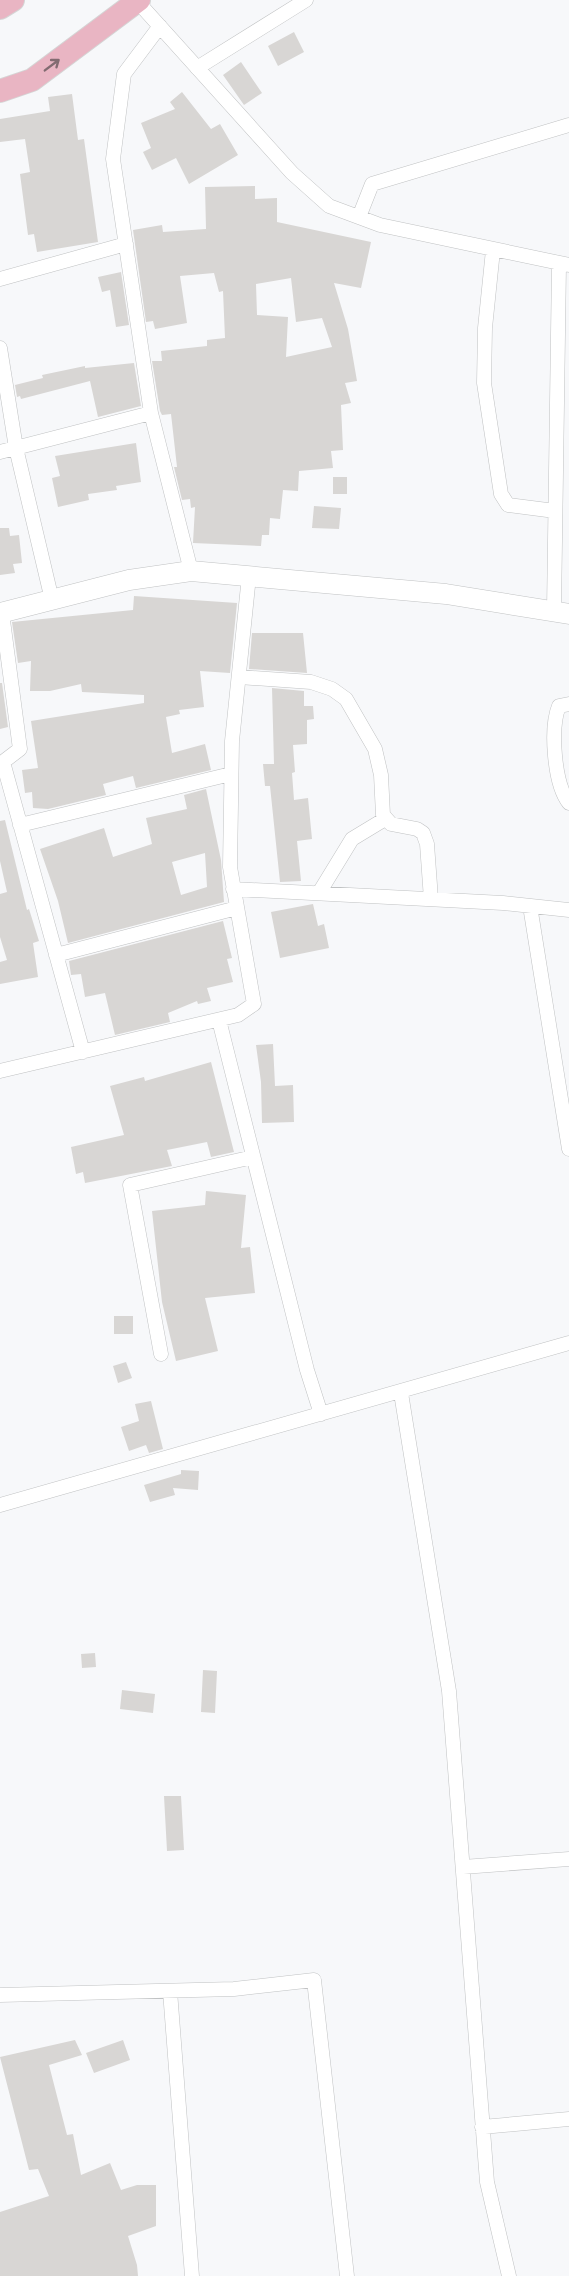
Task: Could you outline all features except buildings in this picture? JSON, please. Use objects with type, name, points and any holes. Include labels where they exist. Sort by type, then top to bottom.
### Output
[{"type":"main road","points":[[0,8],[13,0]]},
{"type":"main road","points":[[0,91],[32,80],[138,1]]},
{"type":"street","points":[[197,68],[306,0]]},
{"type":"street","points":[[83,1052],[3,762],[20,749],[1,613],[129,580],[191,572],[446,594],[562,612],[554,516],[555,442],[563,372],[564,265],[380,225],[329,206],[292,173],[138,1]]},
{"type":"street","points":[[160,26],[124,74],[113,159],[151,414],[191,572]]},
{"type":"street","points":[[359,217],[372,184],[569,125]]},
{"type":"street","points":[[0,279],[126,244]]},
{"type":"street","points":[[493,250],[485,328],[484,383],[501,494],[508,505],[569,522]]},
{"type":"street","points":[[0,348],[16,448],[52,600]]},
{"type":"street","points":[[0,452],[151,414]]},
{"type":"street","points":[[555,442],[569,443]]},
{"type":"street","points":[[0,1071],[238,1015],[254,1004],[230,867],[231,774],[238,677],[249,576]]},
{"type":"street","points":[[238,677],[311,682],[332,689],[345,699],[375,749],[381,775],[381,803],[385,819],[392,824],[417,829],[423,833],[427,844],[431,899]]},
{"type":"street","points":[[569,704],[559,706],[555,715],[555,734],[556,763],[562,790],[569,803]]},
{"type":"street","points":[[20,825],[231,774]]},
{"type":"street","points":[[319,893],[352,839],[385,819]]},
{"type":"street","points":[[233,889],[431,899],[569,910]]},
{"type":"street","points":[[530,906],[569,1149]]},
{"type":"street","points":[[56,955],[237,908]]},
{"type":"street","points":[[219,1020],[321,1414]]},
{"type":"street","points":[[161,1354],[130,1185],[253,1157]]},
{"type":"street","points":[[0,1504],[401,1393],[569,1343]]},
{"type":"street","points":[[401,1393],[449,1691],[487,2182],[509,2276]]},
{"type":"street","points":[[463,1867],[569,1859]]},
{"type":"street","points":[[0,1995],[234,1989],[314,1980],[347,2276]]},
{"type":"street","points":[[170,1991],[192,2276]]},
{"type":"street","points":[[482,2127],[569,2119]]}]
